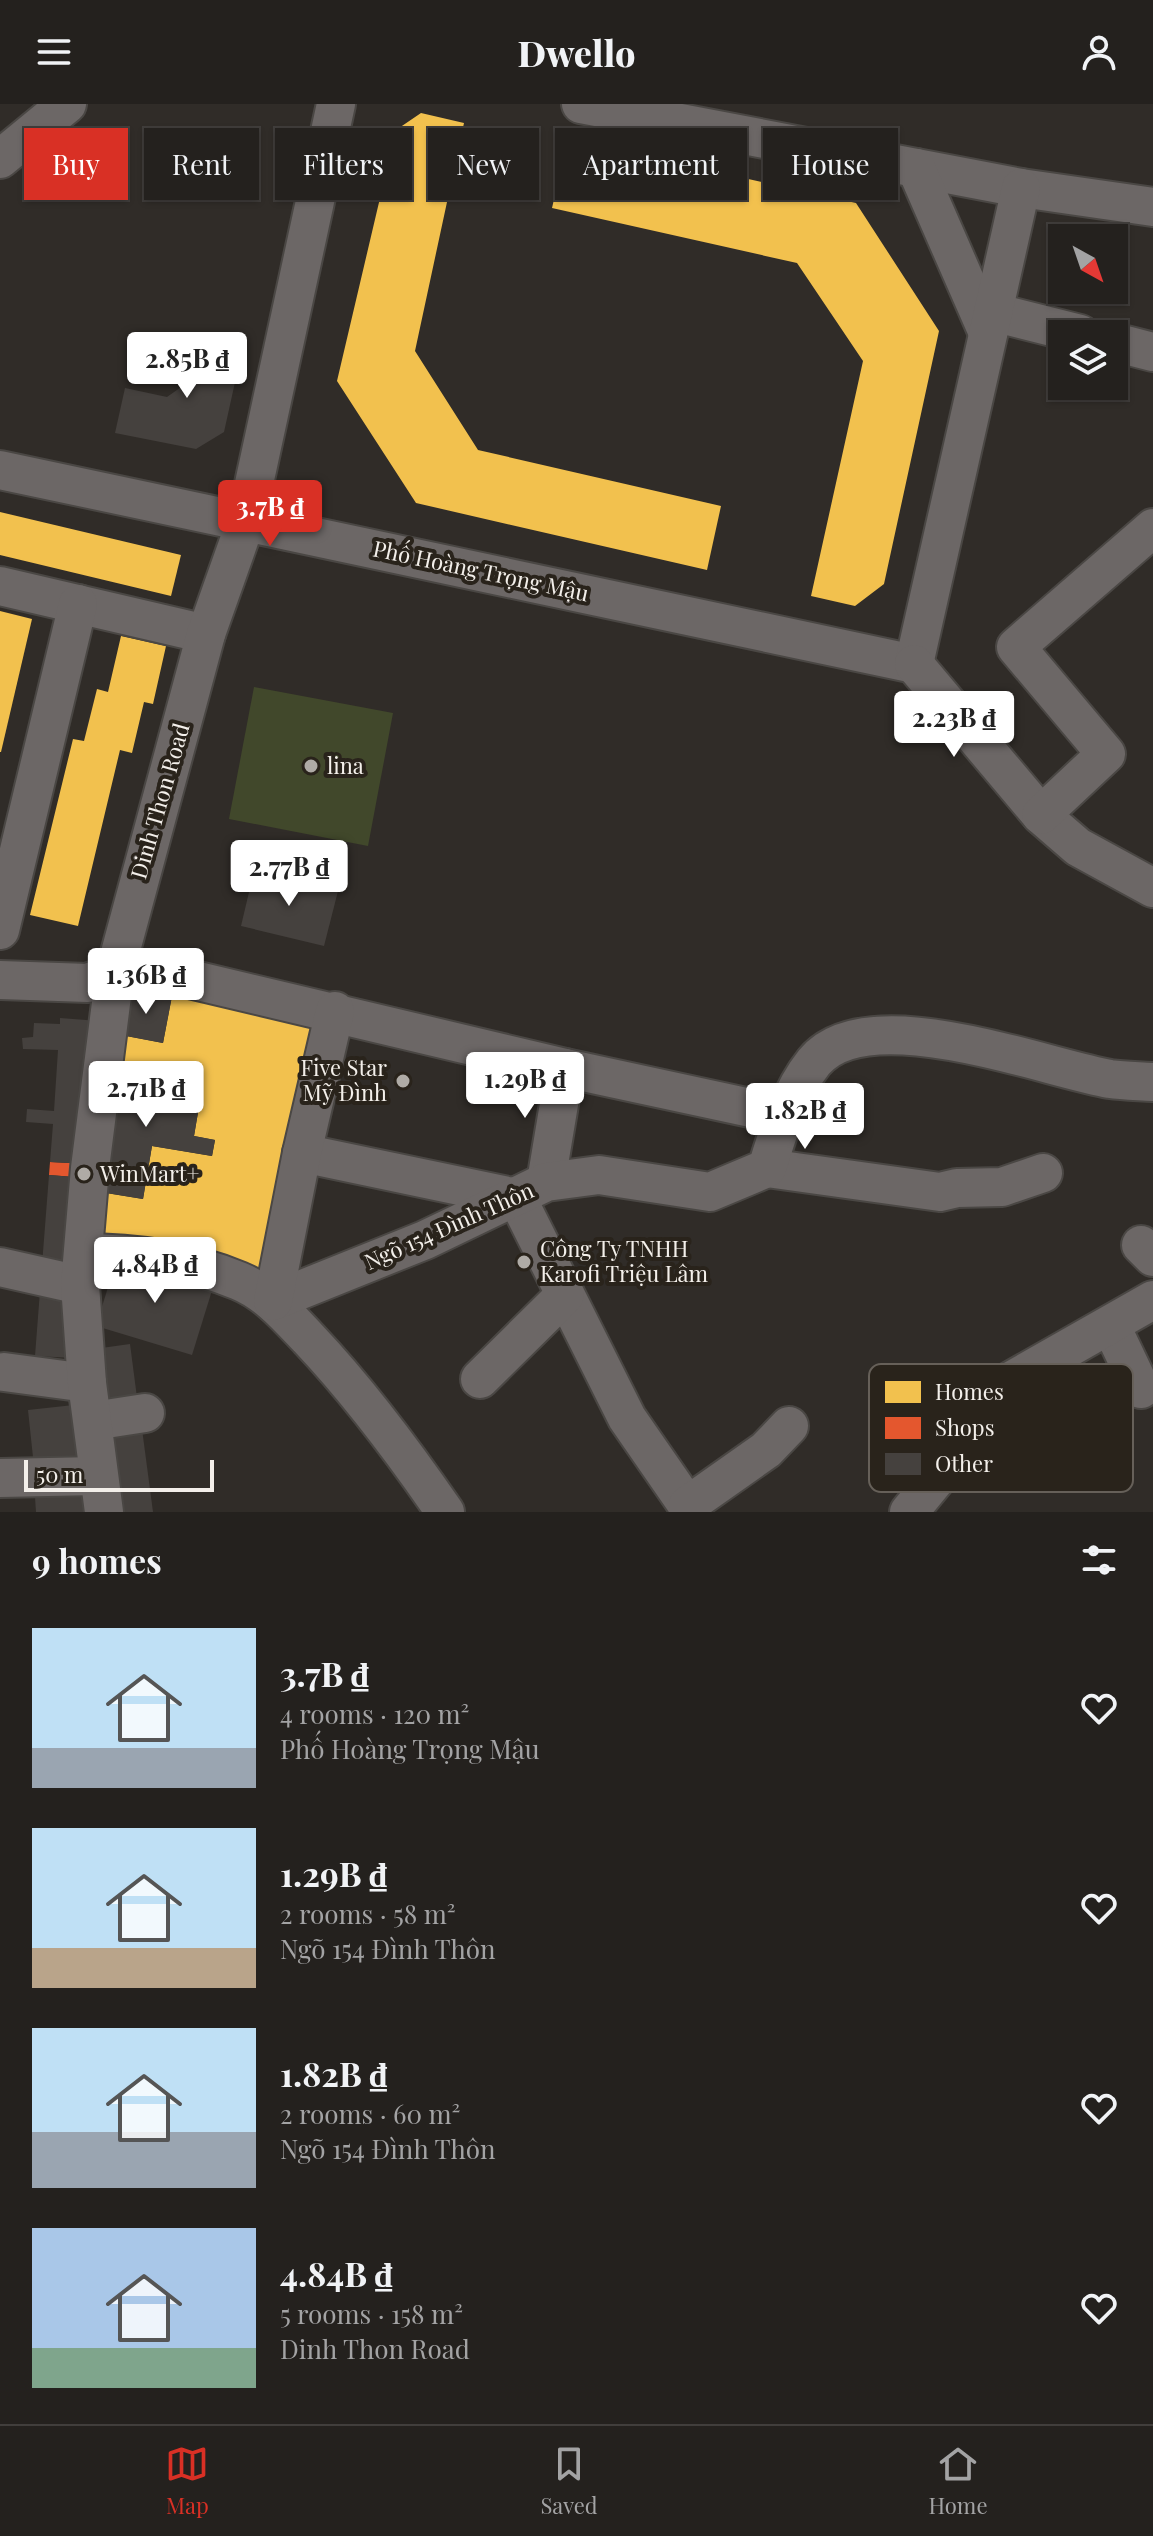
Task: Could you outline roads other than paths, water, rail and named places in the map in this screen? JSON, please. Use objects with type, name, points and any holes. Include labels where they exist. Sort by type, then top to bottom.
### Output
[{"type":"street","points":[[0,159],[67,104]]},
{"type":"street","name":"Dinh Thon Road","points":[[101,1494],[87,1383],[82,1269],[90,1168],[115,972],[206,634],[246,521],[336,104]]},
{"type":"street","points":[[581,104],[747,119],[916,168],[1021,188],[1153,207]]},
{"type":"street","points":[[916,168],[990,322]]},
{"type":"street","points":[[1021,188],[914,664],[1041,815],[1078,847],[1153,888]]},
{"type":"street","points":[[990,322],[1048,330]]},
{"type":"street","points":[[1128,346],[1153,352]]},
{"type":"street","name":"Phố Hoàng Trọng Mậu","points":[[0,470],[914,664]]},
{"type":"street","points":[[1041,815],[1106,754],[1016,647],[1153,528]]},
{"type":"street","points":[[0,586],[206,634]]},
{"type":"street","points":[[0,930],[78,604]]},
{"type":"street","points":[[0,980],[88,983],[115,972],[156,971],[565,1068],[783,1115]]},
{"type":"street","points":[[273,1301],[302,1153],[335,1011]]},
{"type":"street","points":[[1043,1173],[1002,1187],[957,1188],[940,1192],[767,1168],[783,1115],[815,1062],[829,1050],[863,1037],[926,1035],[1112,1079],[1153,1082]]},
{"type":"street","points":[[565,1068],[532,1190],[565,1295],[627,1418],[690,1508],[766,1450],[789,1426]]},
{"type":"street","points":[[302,1153],[532,1190]]},
{"type":"street","name":"Ngõ 154 Đình Thôn","points":[[273,1301],[425,1240],[532,1190],[599,1175],[710,1192],[767,1168]]},
{"type":"street","points":[[0,1267],[82,1269],[115,1253],[240,1281],[273,1301],[353,1385],[445,1512]]},
{"type":"street","points":[[480,1379],[565,1295]]},
{"type":"street","points":[[1043,1364],[1153,1300]]},
{"type":"street","points":[[1111,1326],[1129,1364]]},
{"type":"street","points":[[4,1372],[87,1383]]},
{"type":"street","points":[[1133,1372],[1141,1389]]},
{"type":"street","points":[[93,1421],[145,1413]]},
{"type":"street","points":[[0,1478],[101,1494]]},
{"type":"street","points":[[909,1512],[925,1492]]},
{"type":"place","name":"lina","points":[[311,766]]},
{"type":"place","name":"Five Star Mỹ Đình","points":[[403,1081]]},
{"type":"place","name":"WinMart+","points":[[84,1174]]},
{"type":"place","name":"Công Ty TNHH Karofi Triệu Lâm","points":[[524,1262]]}]
